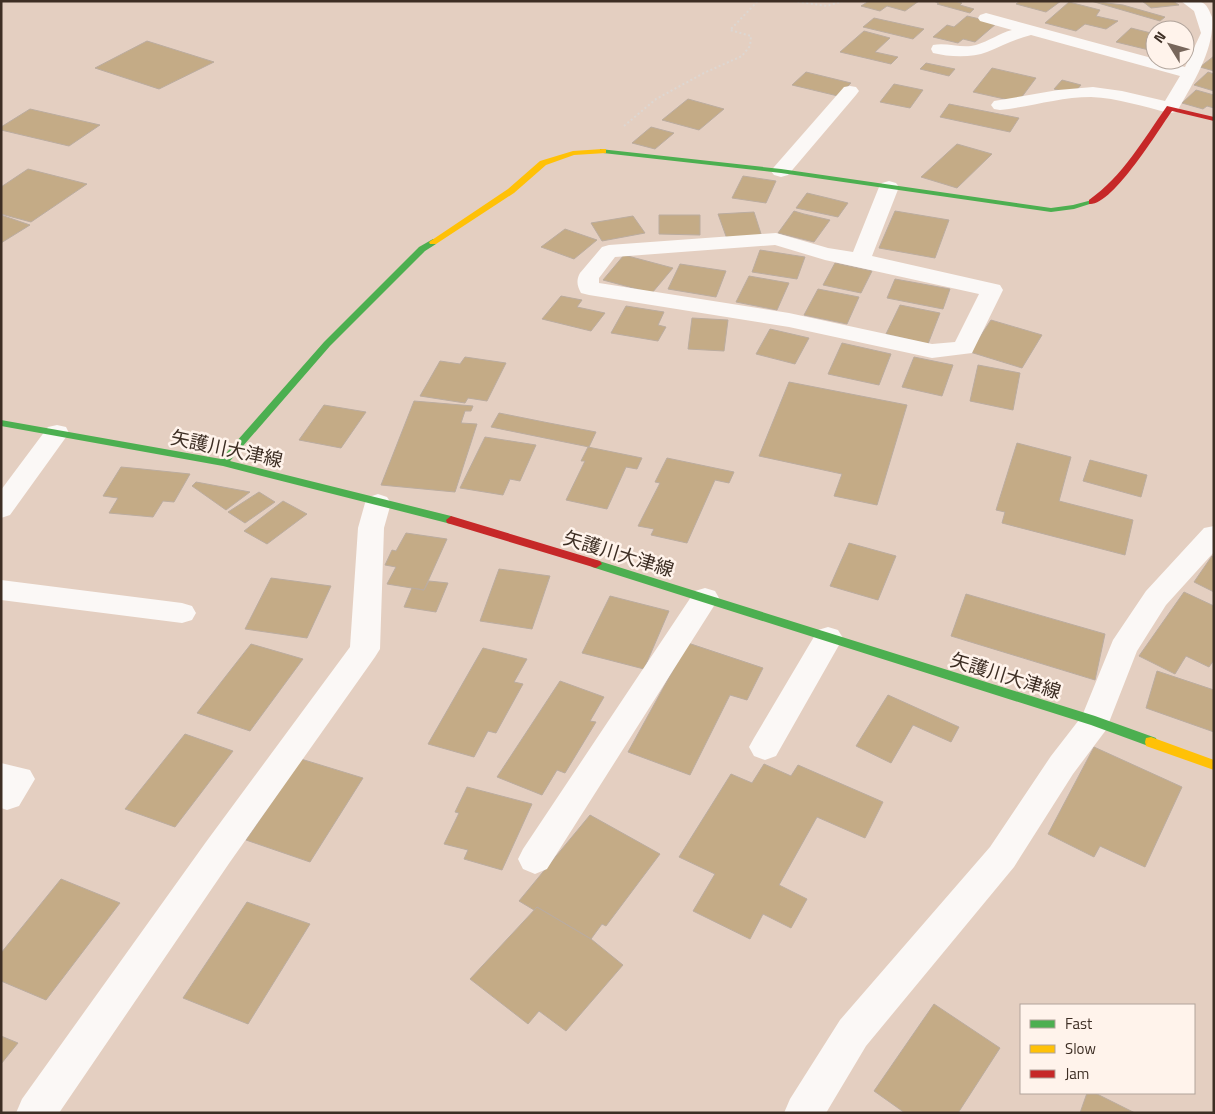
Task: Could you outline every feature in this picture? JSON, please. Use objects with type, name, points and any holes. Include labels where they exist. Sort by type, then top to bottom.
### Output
[{"type":"street","points":[[223,463],[327,344],[422,249],[511,191],[543,163],[573,153],[597,150],[781,171],[1051,210],[1073,208],[1095,200],[1114,183],[1170,108],[1211,33],[1201,9],[1189,1]]},
{"type":"street","points":[[986,18],[1189,73]]},
{"type":"street","points":[[939,49],[967,51],[981,49],[1005,37],[1031,30]]},
{"type":"street","points":[[781,171],[850,91]]},
{"type":"street","points":[[1000,105],[1017,104],[1035,98],[1091,92],[1114,95],[1214,119]]},
{"type":"street","points":[[860,260],[889,187]]},
{"type":"street","points":[[776,239],[825,254],[860,260],[992,290],[964,348],[932,350],[789,320],[589,288],[588,278],[609,251],[776,239]]},
{"type":"street","name":"矢護川大津線","points":[[1,423],[223,463],[468,524],[1095,722],[1214,765]]},
{"type":"street","points":[[1,509],[57,433]]},
{"type":"street","points":[[36,1113],[218,852],[365,649],[371,528],[378,503]]},
{"type":"street","points":[[804,1113],[853,1034],[1002,857],[1062,766],[1095,722],[1123,648],[1156,598],[1214,536]]},
{"type":"street","points":[[1,590],[182,613]]},
{"type":"street","points":[[535,859],[705,598]]},
{"type":"street","points":[[765,747],[828,638]]},
{"type":"path","points":[[597,150],[656,99],[704,73],[742,56],[750,46],[751,36],[730,30],[758,1]]},
{"type":"path","points":[[793,1],[827,6],[843,1]]},
{"type":"building","points":[[869,1],[919,1],[905,11],[887,6],[880,11],[861,6]]},
{"type":"building","points":[[933,1],[954,1],[974,9],[970,13],[937,4],[939,3]]},
{"type":"building","points":[[1020,1],[1061,1],[1046,12],[1016,4]]},
{"type":"building","points":[[1091,1],[1123,5],[1165,17],[1161,20]]},
{"type":"building","points":[[1142,1],[1173,1],[1179,5],[1151,8]]},
{"type":"building","points":[[1069,2],[1100,10],[1096,16],[1118,21],[1106,29],[1085,24],[1076,31],[1045,23]]},
{"type":"building","points":[[967,16],[997,23],[975,42],[963,39],[958,43],[933,37],[947,25],[954,27]]},
{"type":"building","points":[[874,18],[924,29],[913,39],[863,27]]},
{"type":"building","points":[[1131,28],[1145,32],[1145,49],[1116,42]]},
{"type":"building","points":[[864,31],[890,38],[875,52],[898,57],[891,64],[840,52]]},
{"type":"building","points":[[147,41],[214,62],[159,89],[95,68]]},
{"type":"building","points":[[1214,56],[1214,71],[1200,67]]},
{"type":"building","points":[[926,63],[955,69],[949,76],[920,69]]},
{"type":"building","points":[[992,68],[1036,78],[1018,102],[973,92]]},
{"type":"building","points":[[806,72],[851,83],[838,96],[792,85]]},
{"type":"building","points":[[1208,72],[1214,74],[1214,91],[1194,85]]},
{"type":"building","points":[[1062,80],[1081,85],[1073,94],[1054,89]]},
{"type":"building","points":[[894,84],[923,90],[910,108],[880,102]]},
{"type":"building","points":[[1196,90],[1214,95],[1214,108],[1207,106],[1203,109],[1182,103]]},
{"type":"building","points":[[688,99],[724,109],[699,130],[662,120]]},
{"type":"building","points":[[949,104],[1019,118],[1010,132],[940,117]]},
{"type":"building","points":[[30,109],[100,125],[69,146],[1,130],[1,127]]},
{"type":"building","points":[[651,127],[674,133],[655,149],[632,143]]},
{"type":"building","points":[[957,144],[992,154],[957,188],[921,177]]},
{"type":"building","points":[[28,169],[87,184],[31,222],[1,214],[1,187]]},
{"type":"building","points":[[743,176],[776,181],[766,203],[732,198]]},
{"type":"building","points":[[807,193],[848,203],[838,217],[796,208]]},
{"type":"building","points":[[794,211],[830,220],[814,242],[778,233]]},
{"type":"building","points":[[895,211],[949,220],[935,258],[879,248]]},
{"type":"building","points":[[754,212],[762,237],[727,239],[718,214]]},
{"type":"building","points":[[1,215],[30,225],[1,243]]},
{"type":"building","points":[[659,215],[700,215],[700,235],[659,234]]},
{"type":"building","points":[[633,216],[645,233],[602,241],[591,223]]},
{"type":"building","points":[[565,229],[597,240],[574,259],[541,247]]},
{"type":"building","points":[[760,250],[805,257],[797,279],[752,272]]},
{"type":"building","points":[[624,255],[673,268],[652,293],[603,280]]},
{"type":"building","points":[[835,263],[872,271],[861,293],[823,285]]},
{"type":"building","points":[[680,264],[726,271],[716,297],[668,289]]},
{"type":"building","points":[[749,276],[789,283],[777,310],[736,302]]},
{"type":"building","points":[[895,279],[950,289],[943,309],[887,298]]},
{"type":"building","points":[[818,289],[859,297],[847,324],[804,315]]},
{"type":"building","points":[[561,296],[582,300],[577,307],[605,313],[591,331],[542,319]]},
{"type":"building","points":[[900,305],[940,313],[928,344],[886,334]]},
{"type":"building","points":[[626,306],[664,312],[658,325],[666,327],[658,341],[611,333]]},
{"type":"building","points":[[692,318],[728,320],[724,351],[688,349]]},
{"type":"building","points":[[991,320],[1042,335],[1022,368],[970,352]]},
{"type":"building","points":[[770,329],[809,338],[795,364],[756,354]]},
{"type":"building","points":[[842,343],[891,354],[879,385],[828,374]]},
{"type":"building","points":[[465,357],[506,363],[487,401],[468,398],[465,403],[420,396],[440,361],[460,364]]},
{"type":"building","points":[[914,357],[953,365],[942,396],[902,387]]},
{"type":"building","points":[[978,365],[1020,373],[1013,410],[970,401]]},
{"type":"building","points":[[789,382],[907,405],[877,505],[834,496],[842,474],[759,456]]},
{"type":"building","points":[[414,401],[473,406],[471,411],[465,411],[461,423],[477,424],[455,492],[381,485]]},
{"type":"building","points":[[324,405],[366,412],[341,448],[299,440]]},
{"type":"building","points":[[499,413],[596,432],[589,447],[491,427]]},
{"type":"building","points":[[485,437],[536,445],[520,481],[510,479],[503,495],[460,488]]},
{"type":"building","points":[[1017,443],[1071,457],[1059,501],[1133,520],[1125,555],[1002,523],[1005,512],[996,510]]},
{"type":"building","points":[[588,447],[642,458],[637,469],[626,467],[607,509],[566,500],[585,461],[581,461]]},
{"type":"building","points":[[667,458],[734,472],[729,483],[715,480],[687,543],[651,535],[654,529],[638,526],[660,483],[655,482]]},
{"type":"building","points":[[1090,460],[1147,475],[1141,497],[1083,481]]},
{"type":"building","points":[[121,467],[190,474],[174,502],[163,501],[153,517],[109,513],[118,498],[103,496]]},
{"type":"building","points":[[196,482],[250,492],[226,510],[192,486]]},
{"type":"building","points":[[259,492],[275,502],[245,523],[228,512]]},
{"type":"building","points":[[283,501],[307,514],[267,544],[244,531]]},
{"type":"building","points":[[406,533],[447,539],[424,590],[387,584],[396,567],[385,565],[392,550],[396,551]]},
{"type":"building","points":[[849,543],[896,556],[878,600],[830,586]]},
{"type":"building","points":[[1212,556],[1214,557],[1214,592],[1194,582]]},
{"type":"building","points":[[499,569],[550,576],[532,629],[480,621]]},
{"type":"building","points":[[271,578],[331,586],[307,638],[245,629]]},
{"type":"building","points":[[429,581],[448,583],[436,612],[404,607],[412,588],[424,590]]},
{"type":"building","points":[[1184,592],[1214,606],[1214,660],[1209,667],[1186,656],[1175,674],[1139,656]]},
{"type":"building","points":[[966,594],[1105,634],[1095,680],[951,636]]},
{"type":"building","points":[[610,596],[669,611],[644,669],[582,653]]},
{"type":"building","points":[[688,643],[763,668],[747,700],[730,695],[690,775],[628,752]]},
{"type":"building","points":[[251,644],[303,659],[250,731],[197,713]]},
{"type":"building","points":[[483,648],[527,659],[514,682],[523,684],[496,733],[488,731],[474,757],[428,744]]},
{"type":"building","points":[[1157,671],[1214,690],[1214,732],[1146,708]]},
{"type":"building","points":[[560,681],[604,697],[590,721],[596,722],[565,773],[557,770],[542,795],[497,777]]},
{"type":"building","points":[[888,695],[959,727],[951,742],[913,725],[891,763],[856,746]]},
{"type":"building","points":[[185,734],[233,751],[175,827],[125,809]]},
{"type":"building","points":[[1094,747],[1182,787],[1145,867],[1100,846],[1094,857],[1048,834]]},
{"type":"building","points":[[301,759],[363,778],[310,862],[246,840]]},
{"type":"building","points":[[764,764],[791,776],[798,765],[883,802],[865,838],[817,817],[779,885],[807,899],[791,928],[763,914],[750,939],[693,911],[715,874],[679,857],[731,774],[752,783]]},
{"type":"building","points":[[467,787],[532,804],[502,870],[464,859],[468,850],[444,844],[459,813],[455,812]]},
{"type":"building","points":[[590,815],[660,854],[606,926],[602,924],[591,939],[537,907],[534,910],[519,901]]},
{"type":"building","points":[[61,879],[120,903],[46,1000],[1,981],[1,953]]},
{"type":"building","points":[[247,902],[310,924],[248,1024],[183,998]]},
{"type":"building","points":[[537,907],[591,939],[623,965],[566,1031],[539,1011],[528,1024],[470,979]]},
{"type":"building","points":[[934,1004],[1000,1048],[958,1113],[905,1113],[874,1091]]},
{"type":"building","points":[[1,1036],[18,1043],[1,1064]]},
{"type":"building","points":[[1087,1094],[1097,1094],[1135,1113],[1080,1113]]},
{"type":"traffic: fast","points":[[603,151],[781,171],[1051,210],[1092,202]]},
{"type":"traffic: fast","points":[[223,463],[327,344],[422,249],[433,242]]},
{"type":"traffic: fast","points":[[1,423],[223,463],[451,520]]},
{"type":"traffic: fast","points":[[596,564],[1095,721],[1151,742]]},
{"type":"traffic: slow","points":[[433,242],[511,191],[543,163],[573,153],[603,151]]},
{"type":"traffic: slow","points":[[1151,742],[1214,765]]},
{"type":"traffic: jam","points":[[1092,202],[1126,171],[1170,108],[1214,119]]},
{"type":"traffic: jam","points":[[451,520],[596,564]]}]
